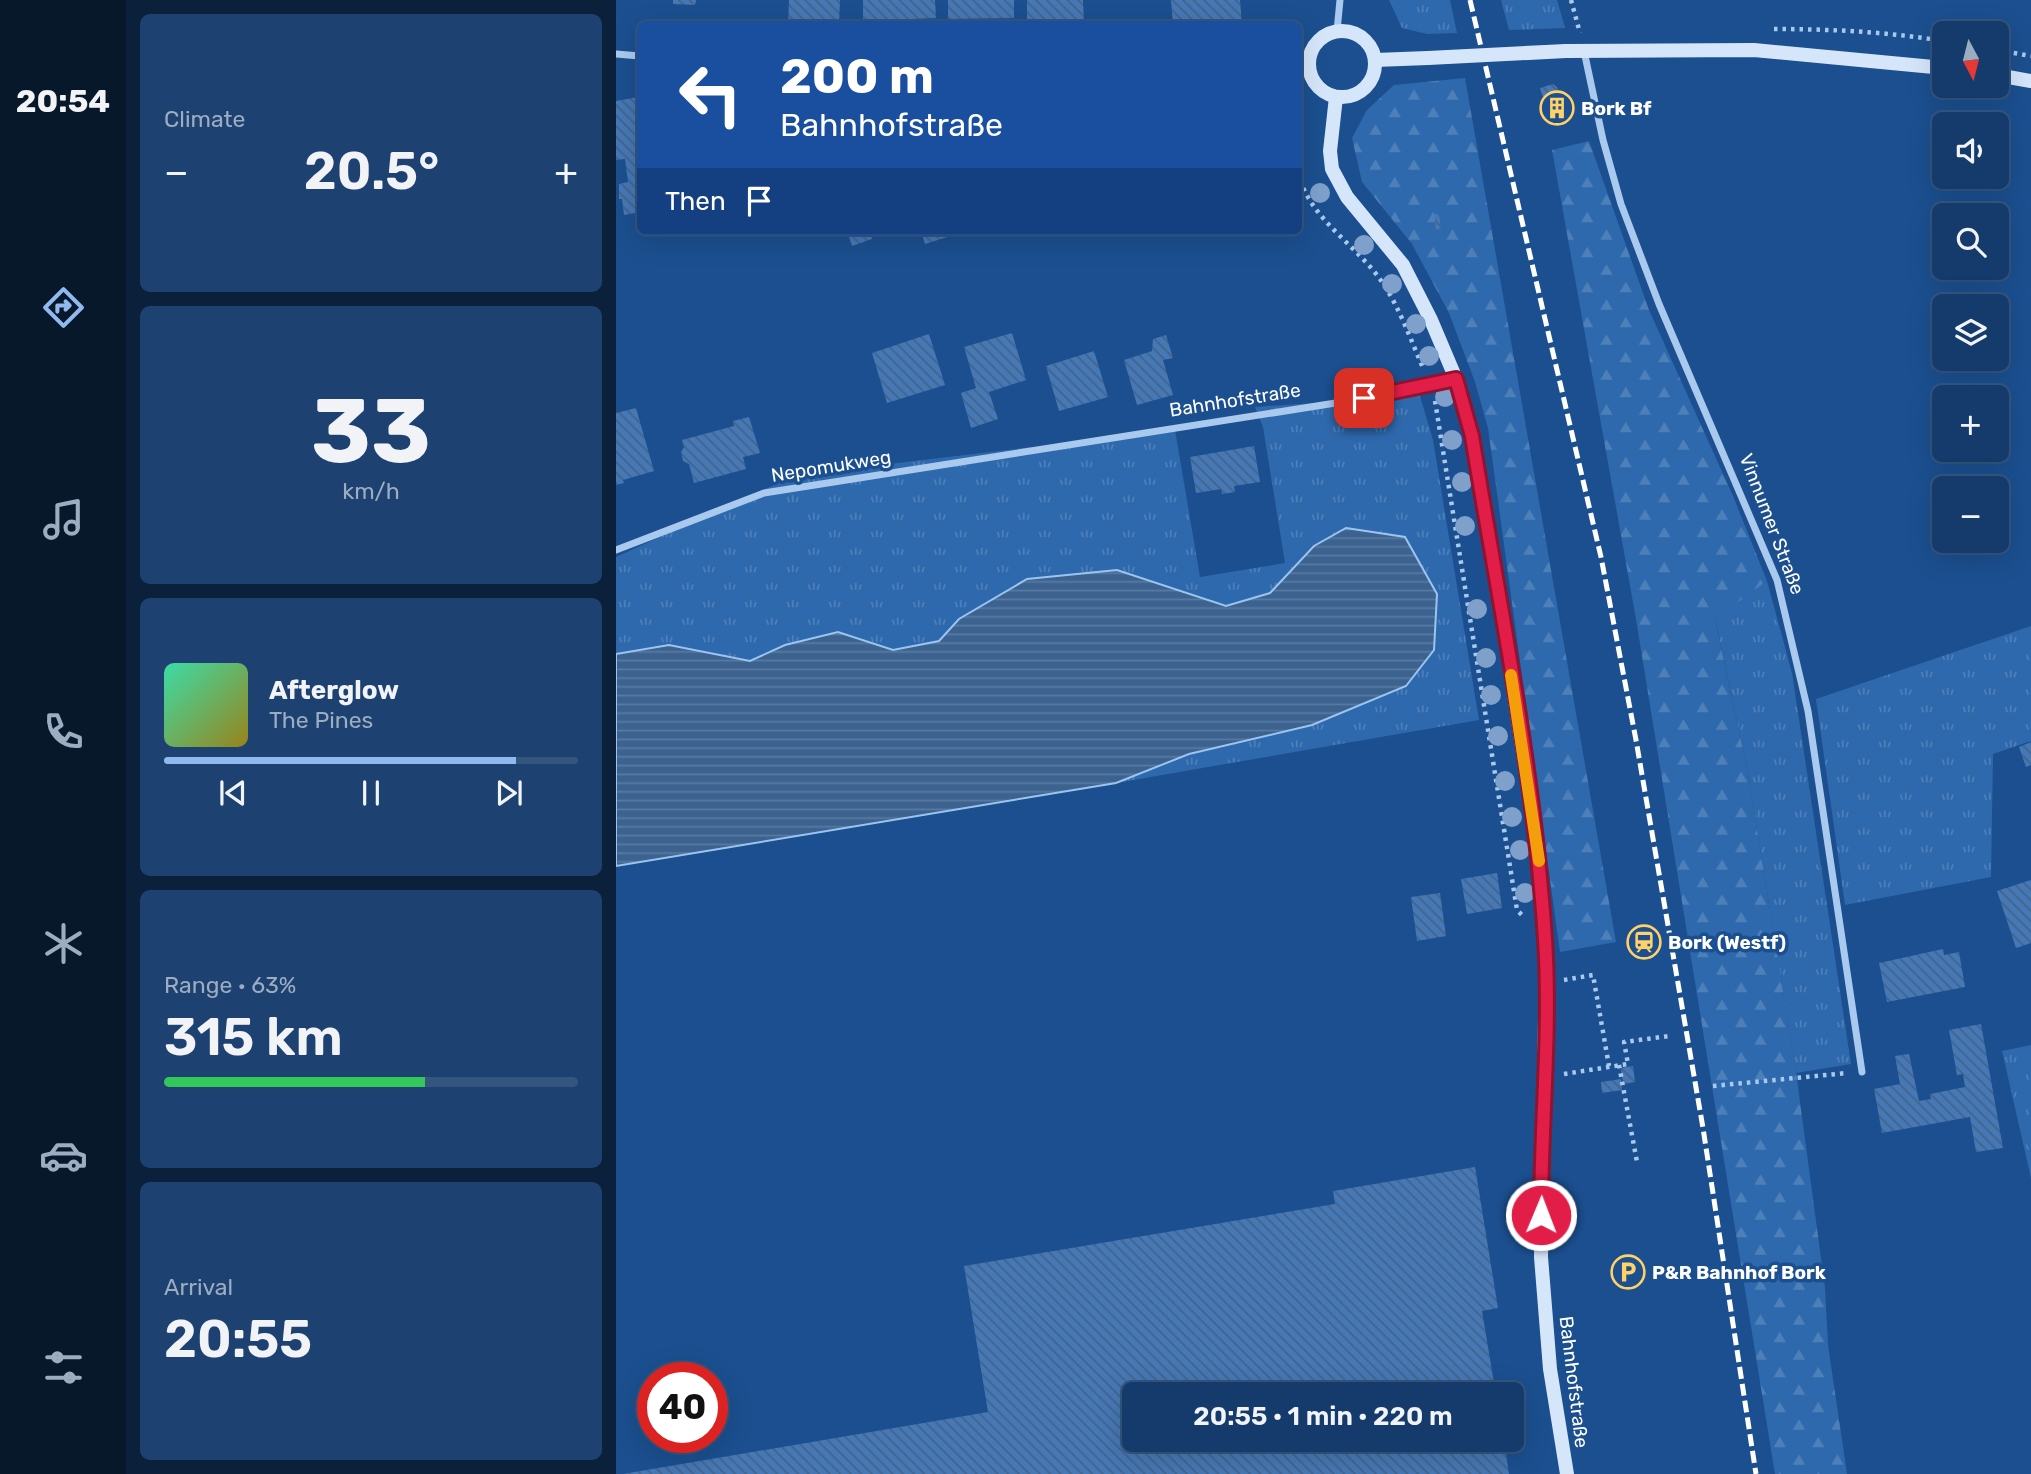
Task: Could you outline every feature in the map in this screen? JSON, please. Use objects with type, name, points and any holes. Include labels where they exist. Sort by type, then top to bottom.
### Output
[{"type":"street","points":[[1337,31],[1340,0]]},
{"type":"street","points":[[1337,31],[1350,32],[1362,38],[1371,47],[1375,60],[1373,75],[1365,88],[1352,96],[1336,97],[1323,92],[1303,67],[1315,43],[1325,35],[1337,31]]},
{"type":"street","points":[[1375,60],[1584,50],[1754,50],[1932,67]]},
{"type":"street","name":"Vinnumer Straße","points":[[1584,50],[1603,140],[1626,217],[1659,304],[1777,580],[1808,711],[1862,1072]]},
{"type":"street","points":[[616,54],[637,56]]},
{"type":"street","points":[[2009,77],[2031,81]]},
{"type":"street","name":"Bahnhofstraße","points":[[1336,97],[1329,150],[1332,169],[1347,197],[1403,265],[1431,320],[1456,379],[1472,436],[1538,850],[1546,983],[1541,1257],[1549,1369],[1567,1474]]},
{"type":"street","name":"Bahnhofstraße","points":[[1060,446],[1342,402],[1456,379]]},
{"type":"street","name":"Nepomukweg","points":[[616,550],[764,493],[1060,446]]},
{"type":"path","points":[[1571,0],[1584,50]]},
{"type":"path","points":[[2009,52],[2031,56]]},
{"type":"path","points":[[1302,181],[1315,209],[1365,258],[1385,285],[1430,384],[1439,415],[1517,910],[1545,940]]},
{"type":"path","points":[[1546,983],[1593,975],[1609,1066]]},
{"type":"path","points":[[1545,1078],[1628,1064],[1625,1042],[1669,1036]]},
{"type":"path","points":[[1619,1065],[1637,1162]]},
{"type":"path","points":[[1713,1086],[1862,1072]]},
{"type":"green space","points":[[1389,0],[1450,0],[1457,33],[1427,34],[1402,28]]},
{"type":"green space","points":[[1501,0],[1557,0],[1565,28],[1509,30]]},
{"type":"green space","points":[[1465,78],[1616,942],[1560,952],[1488,428],[1475,382],[1449,313],[1412,244],[1362,182],[1352,138],[1367,110],[1394,85]]},
{"type":"green space","points":[[1589,141],[1649,310],[1733,496],[1767,581],[1715,619],[1748,773],[1796,1072],[1825,1288],[1828,1345],[1847,1474],[1775,1474],[1636,619],[1552,150]]},
{"type":"green space","points":[[1420,396],[1433,440],[1479,720],[1116,783],[1189,754],[1314,546],[1270,593],[1226,606],[1117,570],[1027,579],[959,619],[939,641],[893,651],[838,632],[785,645],[750,662],[669,645],[616,654],[616,557],[796,475],[1175,430],[1200,577],[1285,563],[1263,427],[1255,407]]},
{"type":"green space","points":[[1767,581],[1792,673],[1851,1064],[1796,1073],[1748,773],[1715,618]]},
{"type":"green space","points":[[2031,626],[2031,741],[1993,754],[1991,877],[1845,905],[1816,699]]},
{"type":"green space","points":[[2031,1045],[2031,1178],[2002,1051]]},
{"type":"shaded area","points":[[1346,528],[1405,537],[1437,594],[1434,650],[1406,686],[1312,725],[1189,754],[1116,783],[616,866],[616,654],[669,645],[750,661],[785,645],[838,632],[893,650],[939,641],[959,619],[1027,579],[1117,570],[1226,606],[1270,593],[1314,546]]},
{"type":"building","points":[[673,0],[696,0],[695,5],[673,4]]},
{"type":"building","points":[[789,0],[840,0],[839,21],[788,21]]},
{"type":"building","points":[[863,0],[935,0],[936,18],[863,21]]},
{"type":"building","points":[[948,0],[1014,0],[1014,18],[948,19]]},
{"type":"building","points":[[1027,0],[1083,0],[1084,21],[1027,21]]},
{"type":"building","points":[[1171,0],[1240,0],[1242,21],[1173,21]]},
{"type":"building","name":"Bork Bf","points":[[1553,84],[1561,98],[1564,97],[1570,117],[1551,123],[1540,88]]},
{"type":"building","points":[[637,97],[637,213],[624,215],[622,199],[619,199],[619,184],[628,182],[625,159],[616,160],[616,101]]},
{"type":"building","points":[[1434,214],[1439,214],[1441,228],[1436,230]]},
{"type":"building","points":[[848,235],[871,235],[872,239],[852,246]]},
{"type":"building","points":[[922,235],[954,235],[925,244]]},
{"type":"building","points":[[1012,333],[1026,380],[989,392],[998,419],[971,428],[961,393],[976,388],[964,347]]},
{"type":"building","points":[[929,334],[945,385],[887,403],[872,353]]},
{"type":"building","points":[[1166,335],[1173,358],[1163,360],[1173,395],[1137,405],[1124,360],[1152,351],[1153,339]]},
{"type":"building","points":[[1094,351],[1108,397],[1059,411],[1046,366]]},
{"type":"building","points":[[636,408],[654,471],[623,480],[624,483],[616,485],[616,413]]},
{"type":"building","points":[[749,417],[760,453],[743,457],[746,469],[694,483],[689,464],[683,461],[682,440],[734,426],[733,421]]},
{"type":"building","points":[[1254,446],[1260,482],[1234,486],[1235,492],[1222,494],[1221,489],[1196,493],[1190,457]]},
{"type":"building","points":[[2031,742],[2031,765],[2026,767],[2019,747]]},
{"type":"building","points":[[1497,873],[1502,908],[1467,914],[1461,879]]},
{"type":"building","points":[[2031,880],[2031,943],[2016,948],[1997,891]]},
{"type":"building","points":[[1440,893],[1446,936],[1417,941],[1411,897]]},
{"type":"building","points":[[1943,949],[1944,955],[1959,952],[1965,987],[1887,1002],[1879,963]]},
{"type":"building","points":[[1981,1024],[2003,1148],[1976,1152],[1970,1117],[1882,1133],[1874,1089],[1900,1084],[1895,1056],[1909,1054],[1919,1101],[1931,1099],[1930,1094],[1965,1087],[1963,1074],[1957,1075],[1949,1030]]},
{"type":"building","points":[[1633,1066],[1635,1082],[1623,1084],[1621,1068]]},
{"type":"building","points":[[1621,1079],[1622,1090],[1602,1093],[1601,1082]]},
{"type":"building","points":[[1475,1167],[1498,1308],[1482,1311],[1494,1382],[1122,1382],[1122,1452],[1506,1452],[1509,1474],[623,1474],[988,1412],[964,1266],[1335,1204],[1333,1191]]},
{"type":"railway","points":[[1470,0],[1601,557],[1636,740],[1703,1128],[1756,1474]]},
{"type":"slow traffic","points":[[1511,675],[1539,861]]},
{"type":"place","name":"Bork Bf","points":[[1557,108]]},
{"type":"place","name":"Bork (Westf)","points":[[1644,942]]},
{"type":"place","name":"P&R Bahnhof Bork","points":[[1628,1272]]},
{"type":"route","points":[[1364,398],[1456,379],[1472,436],[1538,850],[1546,959],[1546,1068],[1541,1215]]}]
